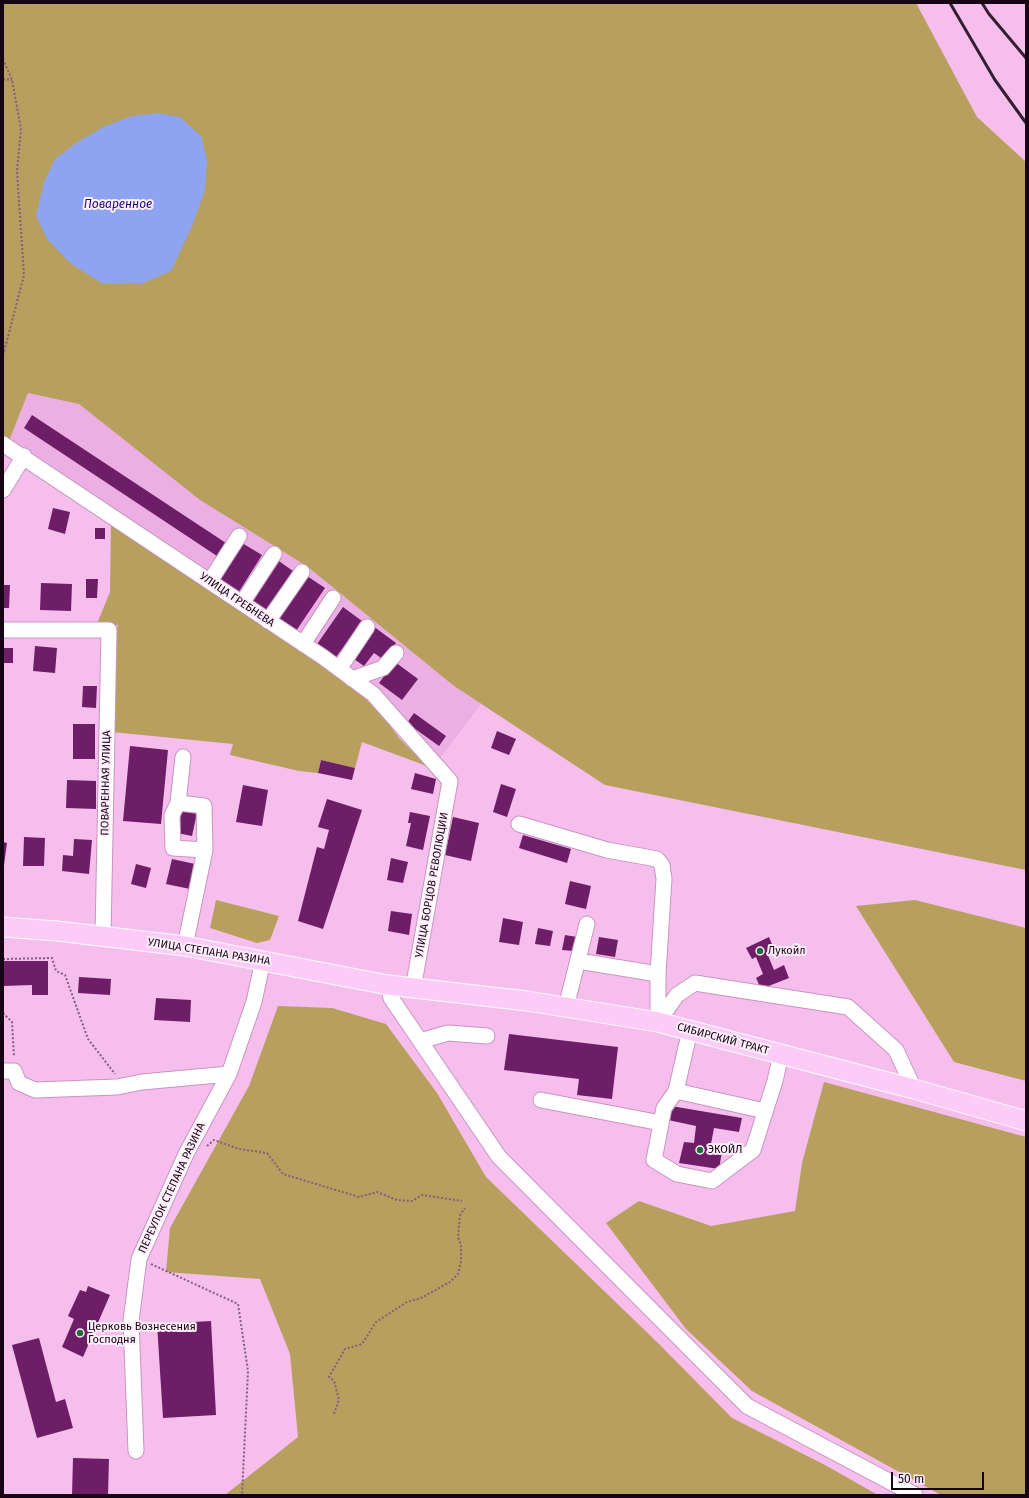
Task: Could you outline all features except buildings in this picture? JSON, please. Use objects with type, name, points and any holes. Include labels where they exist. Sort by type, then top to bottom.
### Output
[{"type":"main road","name":"УЛИЦА СТЕПАНА РАЗИНА","points":[[3,927],[57,930],[184,946],[263,960],[388,986],[413,989]]},
{"type":"main road","name":"СИБИРСКИЙ ТРАКТ","points":[[413,989],[566,1007],[658,1022],[914,1089],[1026,1121]]},
{"type":"street","name":"УЛИЦА ГРЕБНЕВА","points":[[3,444],[24,456],[210,581],[303,644],[373,694],[450,781]]},
{"type":"street","points":[[3,490],[24,456]]},
{"type":"street","points":[[210,581],[239,536]]},
{"type":"street","points":[[242,603],[274,554]]},
{"type":"street","points":[[268,621],[302,572]]},
{"type":"street","points":[[303,644],[333,598]]},
{"type":"street","points":[[339,669],[367,627]]},
{"type":"street","name":"ПОВАРЕННАЯ УЛИЦА","points":[[3,630],[109,630],[103,936]]},
{"type":"street","points":[[352,679],[383,668],[396,653]]},
{"type":"street","points":[[183,757],[178,803],[172,815],[173,848],[205,850]]},
{"type":"street","name":"УЛИЦА БОРЦОВ РЕВОЛЮЦИИ","points":[[413,989],[450,781]]},
{"type":"street","points":[[178,803],[204,806],[205,850],[184,946]]},
{"type":"street","points":[[519,824],[607,850],[657,859],[662,865],[664,878],[658,974],[658,1022]]},
{"type":"street","points":[[566,1007],[587,924]]},
{"type":"street","name":"ПЕРЕУЛОК СТЕПАНА РАЗИНА","points":[[136,1451],[131,1321],[139,1259],[186,1154],[229,1074],[254,1002],[263,960]]},
{"type":"street","points":[[578,961],[658,974]]},
{"type":"street","points":[[658,1022],[677,996],[695,983],[848,1007],[896,1050],[914,1089]]},
{"type":"street","points":[[388,986],[391,998],[499,1157],[747,1406],[915,1495]]},
{"type":"street","points":[[690,1030],[676,1091],[664,1108],[654,1160],[677,1174],[712,1181],[753,1150],[781,1054]]},
{"type":"street","points":[[420,1041],[448,1033],[487,1036]]},
{"type":"street","points":[[9,1071],[19,1083],[35,1090],[117,1087],[142,1082],[229,1074]]},
{"type":"street","points":[[676,1091],[765,1111]]},
{"type":"street","points":[[542,1100],[661,1123]]},
{"type":"path","points":[[3,59],[12,80],[21,129],[17,171],[24,275],[3,356]]},
{"type":"path","points":[[3,79],[12,80]]},
{"type":"path","points":[[3,959],[52,958],[56,971],[65,975],[88,1039],[125,1086]]},
{"type":"path","points":[[3,1013],[12,1022],[9,1071]]},
{"type":"path","points":[[205,1147],[214,1140],[239,1149],[267,1153],[283,1174],[359,1197],[378,1192],[397,1200],[412,1201],[422,1195],[462,1201]]},
{"type":"path","points":[[334,1414],[339,1400],[334,1380],[329,1377],[345,1349],[362,1344],[376,1322],[407,1302],[421,1298],[450,1282],[458,1274],[461,1260],[461,1245],[458,1237],[460,1215],[465,1208]]},
{"type":"path","points":[[139,1259],[238,1304],[248,1371],[242,1495]]},
{"type":"shaded area","points":[[3,3],[916,3],[977,117],[1026,162],[1026,870],[605,785],[454,686],[308,567],[200,500],[79,404],[28,393],[9,441],[3,439]]},
{"type":"shaded area","points":[[28,393],[79,404],[200,500],[308,567],[454,686],[481,704],[437,762],[376,693],[9,441]]},
{"type":"shaded area","points":[[111,521],[369,696],[399,738],[427,766],[362,742],[355,768],[321,760],[318,773],[299,771],[230,755],[233,744],[112,732],[115,638],[118,625],[96,626],[110,592]]},
{"type":"shaded area","points":[[216,900],[279,916],[270,940],[257,943],[210,928]]},
{"type":"shaded area","points":[[915,900],[1026,928],[1026,1081],[954,1062],[856,906]]},
{"type":"shaded area","points":[[278,1006],[332,1008],[386,1024],[437,1093],[486,1177],[658,1343],[732,1418],[825,1465],[878,1495],[225,1495],[298,1437],[290,1354],[260,1279],[166,1272],[170,1228],[249,1086]]},
{"type":"shaded area","points":[[824,1082],[1026,1137],[1026,1495],[941,1495],[752,1391],[686,1329],[606,1223],[639,1201],[711,1226],[795,1211],[802,1163]]},
{"type":"water","name":"Поваренное","points":[[158,113],[180,117],[201,136],[207,160],[205,190],[192,226],[171,271],[143,283],[103,284],[70,263],[47,239],[36,216],[44,182],[55,159],[76,143],[105,126],[132,116]]},
{"type":"railway","points":[[950,3],[995,80],[1026,123]]},
{"type":"railway","points":[[982,3],[989,14],[1026,58]]},
{"type":"place","name":"Лукойл","points":[[760,951]]},
{"type":"place","name":"ЭКОЙЛ","points":[[700,1150]]},
{"type":"place","name":"Церковь Вознесения Господня","points":[[80,1333]]}]
